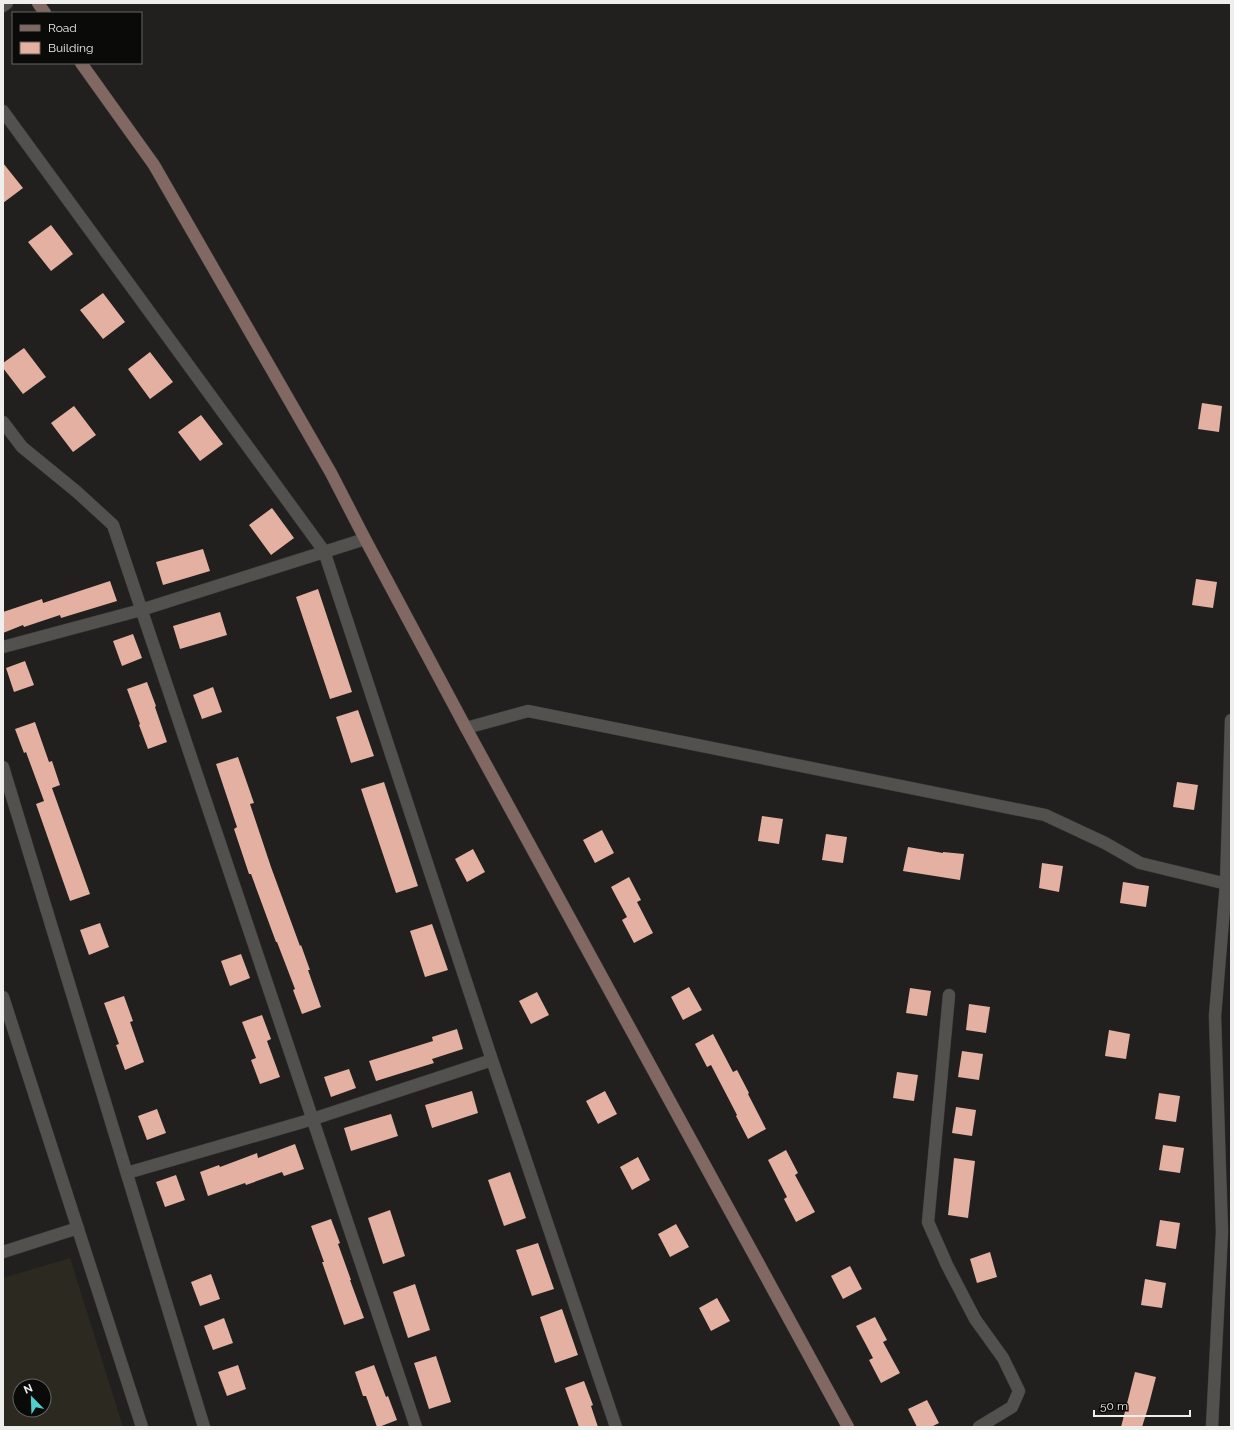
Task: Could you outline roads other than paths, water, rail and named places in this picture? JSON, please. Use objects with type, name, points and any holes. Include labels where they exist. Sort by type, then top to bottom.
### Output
[{"type":"main road","points":[[38,3],[44,12]]},
{"type":"main road","points":[[82,64],[154,165],[331,473],[466,728],[848,1427]]},
{"type":"street","points":[[3,6],[6,3]]},
{"type":"street","points":[[3,111],[324,551],[492,1060],[616,1427]]},
{"type":"street","points":[[3,422],[22,447],[77,492],[112,525],[416,1427]]},
{"type":"street","points":[[3,647],[141,610],[365,539]]},
{"type":"street","points":[[466,728],[528,711],[1045,816],[1105,842],[1140,863],[1228,885]]},
{"type":"street","points":[[1212,1427],[1222,1232],[1215,1016],[1228,885],[1231,720]]},
{"type":"street","points":[[3,767],[204,1427]]},
{"type":"street","points":[[949,995],[928,1222],[947,1265],[975,1319],[1003,1358],[1020,1391],[1012,1407],[979,1427]]},
{"type":"street","points":[[3,998],[142,1427]]},
{"type":"street","points":[[127,1173],[313,1120],[492,1060]]},
{"type":"street","points":[[3,1252],[78,1228]]}]
